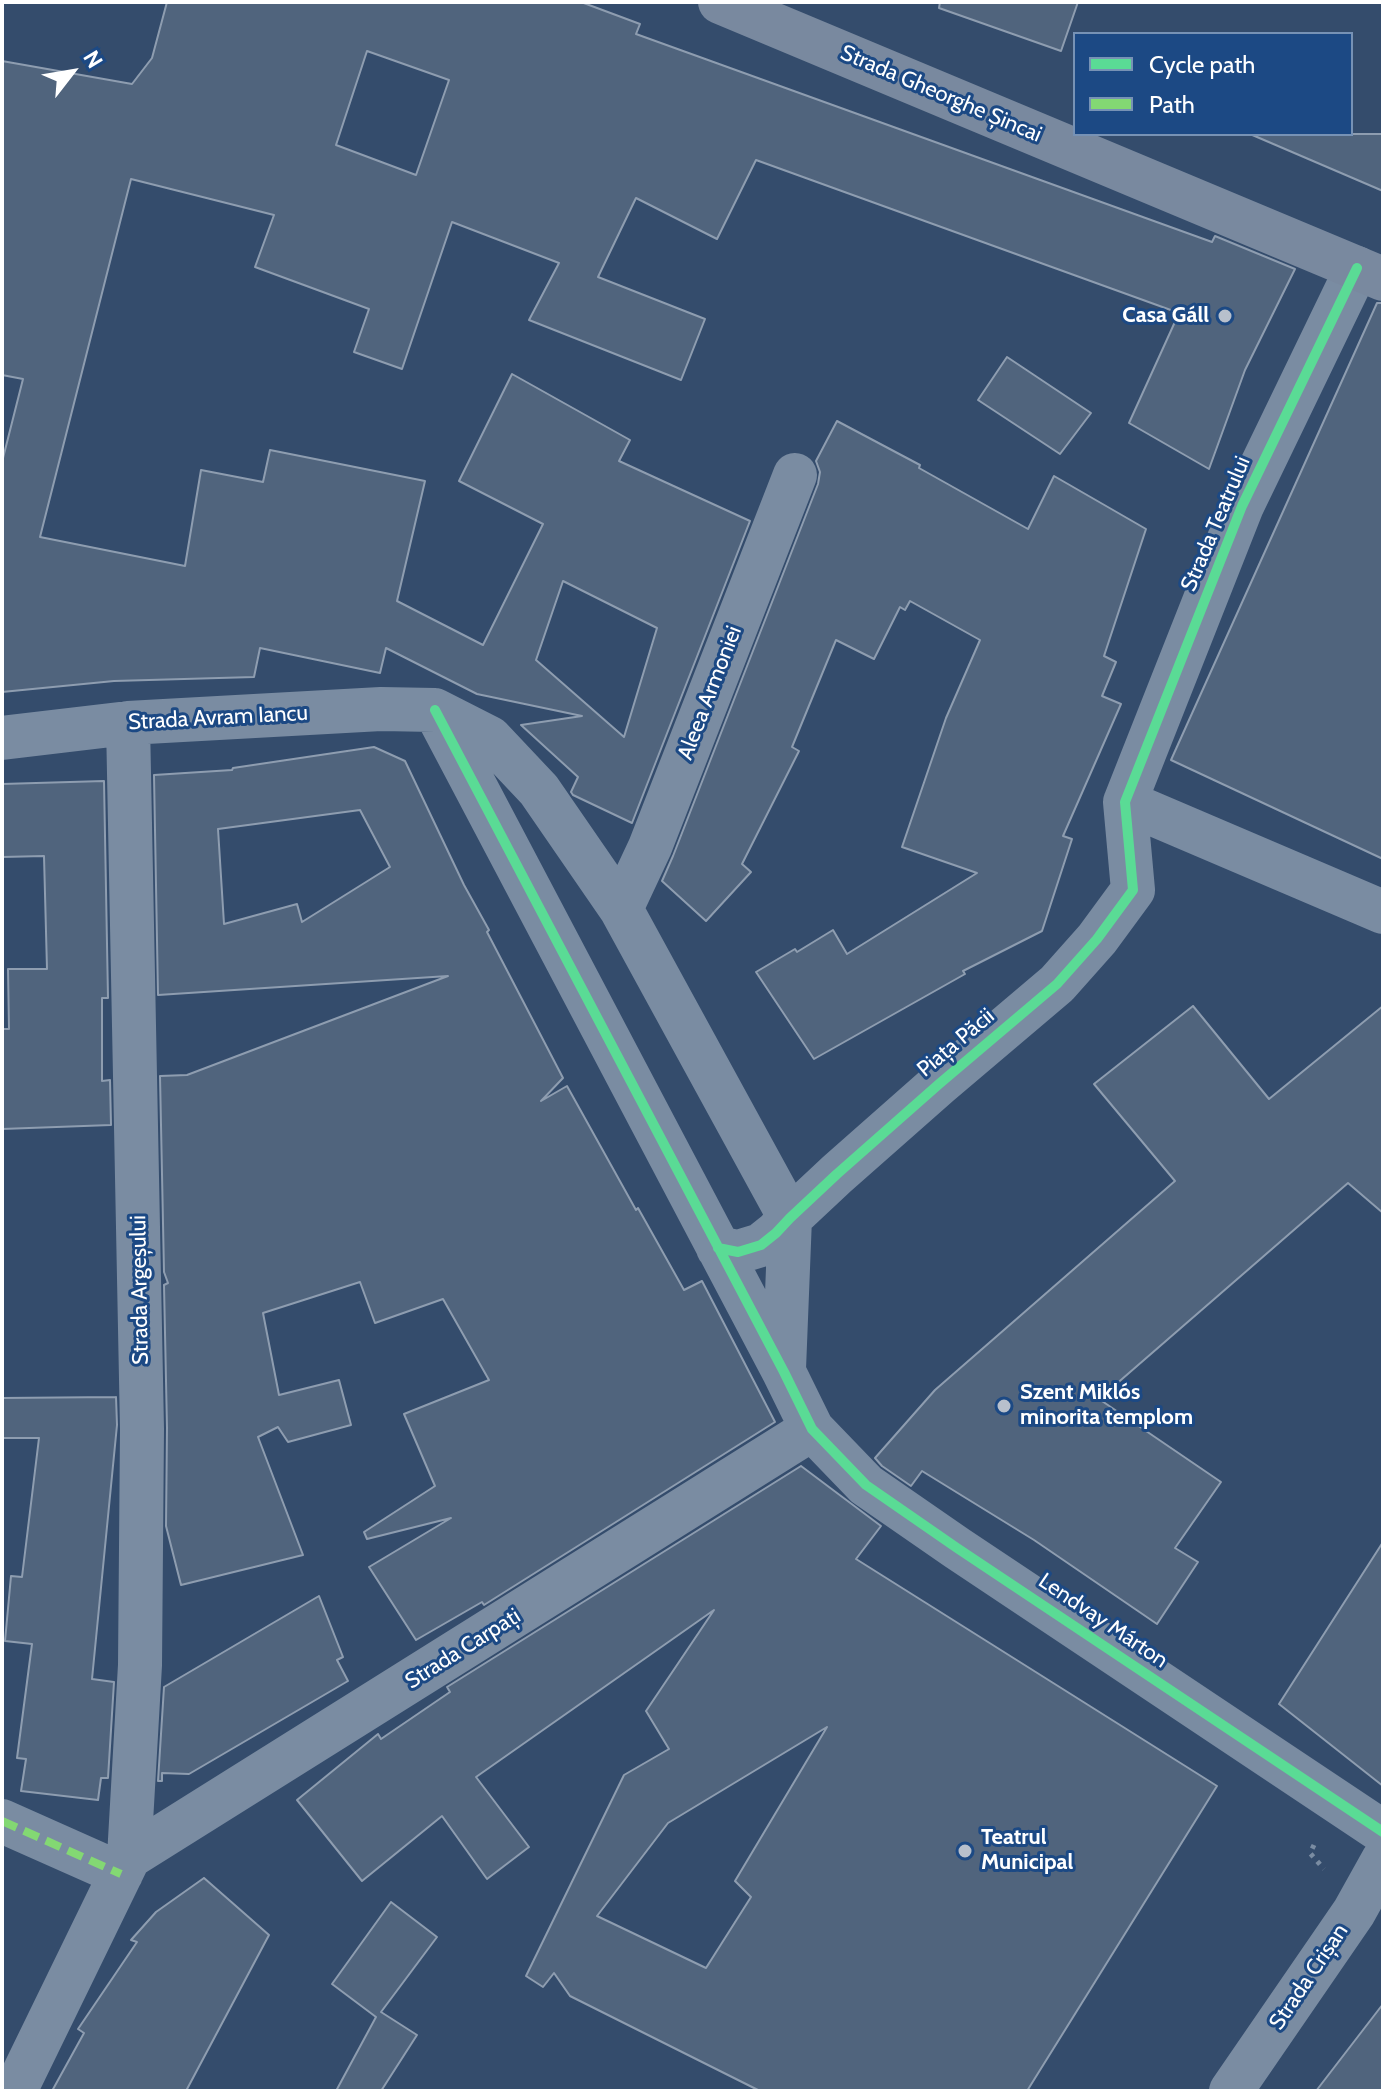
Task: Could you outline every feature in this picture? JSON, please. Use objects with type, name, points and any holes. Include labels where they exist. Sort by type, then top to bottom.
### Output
[{"type":"main road","name":"Strada Gheorghe Șincai","points":[[720,2],[1370,273]]},
{"type":"street","name":"Strada Teatrului","points":[[1125,802],[1242,506],[1370,273]]},
{"type":"street","name":"Aleea Armoniei","points":[[621,909],[650,847],[795,475]]},
{"type":"street","name":"Strada Avram Iancu","points":[[2,738],[128,723],[381,709],[435,710]]},
{"type":"street","points":[[435,710],[490,738],[539,790],[621,909],[790,1218],[784,1372]]},
{"type":"street","points":[[435,710],[784,1372]]},
{"type":"street","name":"Strada Argeșului","points":[[125,1866],[140,1665],[142,1429],[128,723]]},
{"type":"street","points":[[496,829],[507,810],[539,790]]},
{"type":"street","points":[[1125,802],[1383,912]]},
{"type":"street","name":"Piața Păcii","points":[[718,1248],[738,1252],[761,1245],[939,1084],[1057,984],[1097,939],[1133,890],[1125,802]]},
{"type":"street","name":"Lendvay Márton","points":[[784,1372],[812,1429],[866,1485],[1383,1832]]},
{"type":"street","name":"Strada Carpați","points":[[125,1866],[812,1429]]},
{"type":"street","points":[[2,1821],[125,1866],[15,2091]]},
{"type":"street","name":"Strada Crișan","points":[[1231,2091],[1354,1912],[1383,1860]]},
{"type":"path","points":[[1319,1837],[1310,1853],[1323,1868]]},
{"type":"building","points":[[167,2],[581,2],[640,24],[636,34],[1212,242],[1215,236],[1295,269],[1245,370],[1209,469],[1129,423],[1179,313],[756,160],[717,239],[636,198],[598,277],[705,319],[681,380],[529,320],[559,263],[452,222],[402,369],[354,352],[369,309],[255,267],[274,215],[131,179],[40,537],[185,566],[201,470],[263,482],[270,450],[425,481],[397,601],[483,645],[543,524],[459,481],[512,374],[630,440],[619,461],[750,521],[632,823],[573,795],[571,792],[578,777],[521,725],[582,716],[477,694],[386,648],[380,673],[260,648],[254,677],[114,681],[2,692],[2,462],[23,379],[2,375],[2,61],[132,84],[152,58]],"holes":[[[367,51],[449,80],[416,175],[336,145]],[[563,581],[657,628],[624,737],[536,660]]]},
{"type":"building","points":[[940,2],[1078,2],[1061,51],[939,8]]},
{"type":"building","points":[[1383,134],[1383,191],[1255,136]]},
{"type":"building","points":[[1377,303],[1383,303],[1383,859],[1171,760]]},
{"type":"building","points":[[1007,357],[1091,413],[1060,454],[978,400]]},
{"type":"building","points":[[837,421],[920,465],[919,468],[1028,529],[1054,476],[1146,529],[1104,656],[1116,662],[1102,696],[1121,704],[1063,836],[1072,839],[1042,931],[963,971],[965,974],[814,1059],[756,972],[833,930],[847,954],[977,873],[902,847],[946,718],[980,640],[910,601],[905,610],[900,607],[874,659],[836,640],[792,747],[799,751],[742,864],[751,872],[706,921],[662,881],[818,484],[820,472],[816,461]]},
{"type":"building","points":[[374,747],[405,761],[489,930],[487,932],[563,1078],[541,1101],[567,1086],[684,1290],[702,1281],[775,1422],[484,1605],[482,1602],[416,1640],[369,1567],[451,1518],[367,1539],[364,1532],[435,1486],[404,1414],[489,1380],[443,1299],[375,1323],[360,1282],[263,1313],[279,1395],[339,1380],[351,1425],[288,1442],[278,1427],[258,1437],[303,1555],[181,1585],[166,1526],[164,1285],[168,1283],[164,1272],[160,1076],[187,1075],[448,976],[158,995],[154,775],[233,768]],"holes":[[[360,810],[390,867],[302,922],[297,904],[224,924],[218,829]]]},
{"type":"building","points":[[104,781],[108,998],[102,998],[102,1081],[110,1080],[111,1125],[2,1129],[2,1029],[9,1029],[8,969],[47,969],[44,856],[2,857],[2,784]]},
{"type":"building","points":[[1193,1006],[1269,1099],[1383,1006],[1383,1213],[1348,1183],[1099,1399],[1221,1482],[1175,1548],[1198,1562],[1157,1624],[1034,1540],[922,1471],[911,1486],[875,1458],[935,1390],[1175,1181],[1094,1084]]},
{"type":"building","points":[[116,1397],[117,1425],[92,1679],[114,1682],[108,1778],[101,1778],[98,1800],[21,1791],[26,1759],[17,1758],[32,1644],[5,1641],[11,1576],[22,1577],[39,1438],[2,1438],[2,1398]]},
{"type":"building","points":[[801,1466],[881,1526],[856,1559],[1217,1786],[1027,2091],[760,2091],[570,1996],[554,1973],[543,1987],[526,1976],[624,1775],[669,1749],[646,1711],[714,1610],[476,1777],[529,1847],[487,1879],[442,1816],[362,1881],[297,1800],[378,1734],[381,1739],[450,1692],[447,1687]],"holes":[[[827,1727],[735,1881],[751,1897],[706,1968],[597,1916],[668,1823]]]},
{"type":"building","points":[[1383,1542],[1383,1786],[1279,1704]]},
{"type":"building","points":[[319,1596],[343,1657],[337,1660],[348,1681],[189,1774],[162,1773],[162,1781],[158,1781],[164,1687]]},
{"type":"building","points":[[204,1878],[269,1935],[186,2091],[52,2091],[84,2033],[78,2029],[137,1942],[131,1940],[156,1912]]},
{"type":"building","points":[[391,1902],[437,1937],[381,2012],[417,2035],[381,2091],[336,2091],[376,2017],[332,1984]]},
{"type":"building","points":[[1383,2004],[1383,2091],[1316,2091]]},
{"type":"marked path","points":[[2,1821],[121,1874]]},
{"type":"cycle path","points":[[718,1248],[738,1252],[761,1245],[776,1233],[837,1174],[1057,984],[1097,939],[1133,890],[1125,802],[1242,506],[1357,268]]},
{"type":"cycle path","points":[[435,710],[812,1429],[866,1485],[1383,1832]]},
{"type":"place","name":"Casa Gáll","points":[[1225,316]]},
{"type":"place","name":"Szent Miklós minorita templom","points":[[1004,1406]]},
{"type":"place","name":"Teatrul Municipal","points":[[965,1851]]}]
